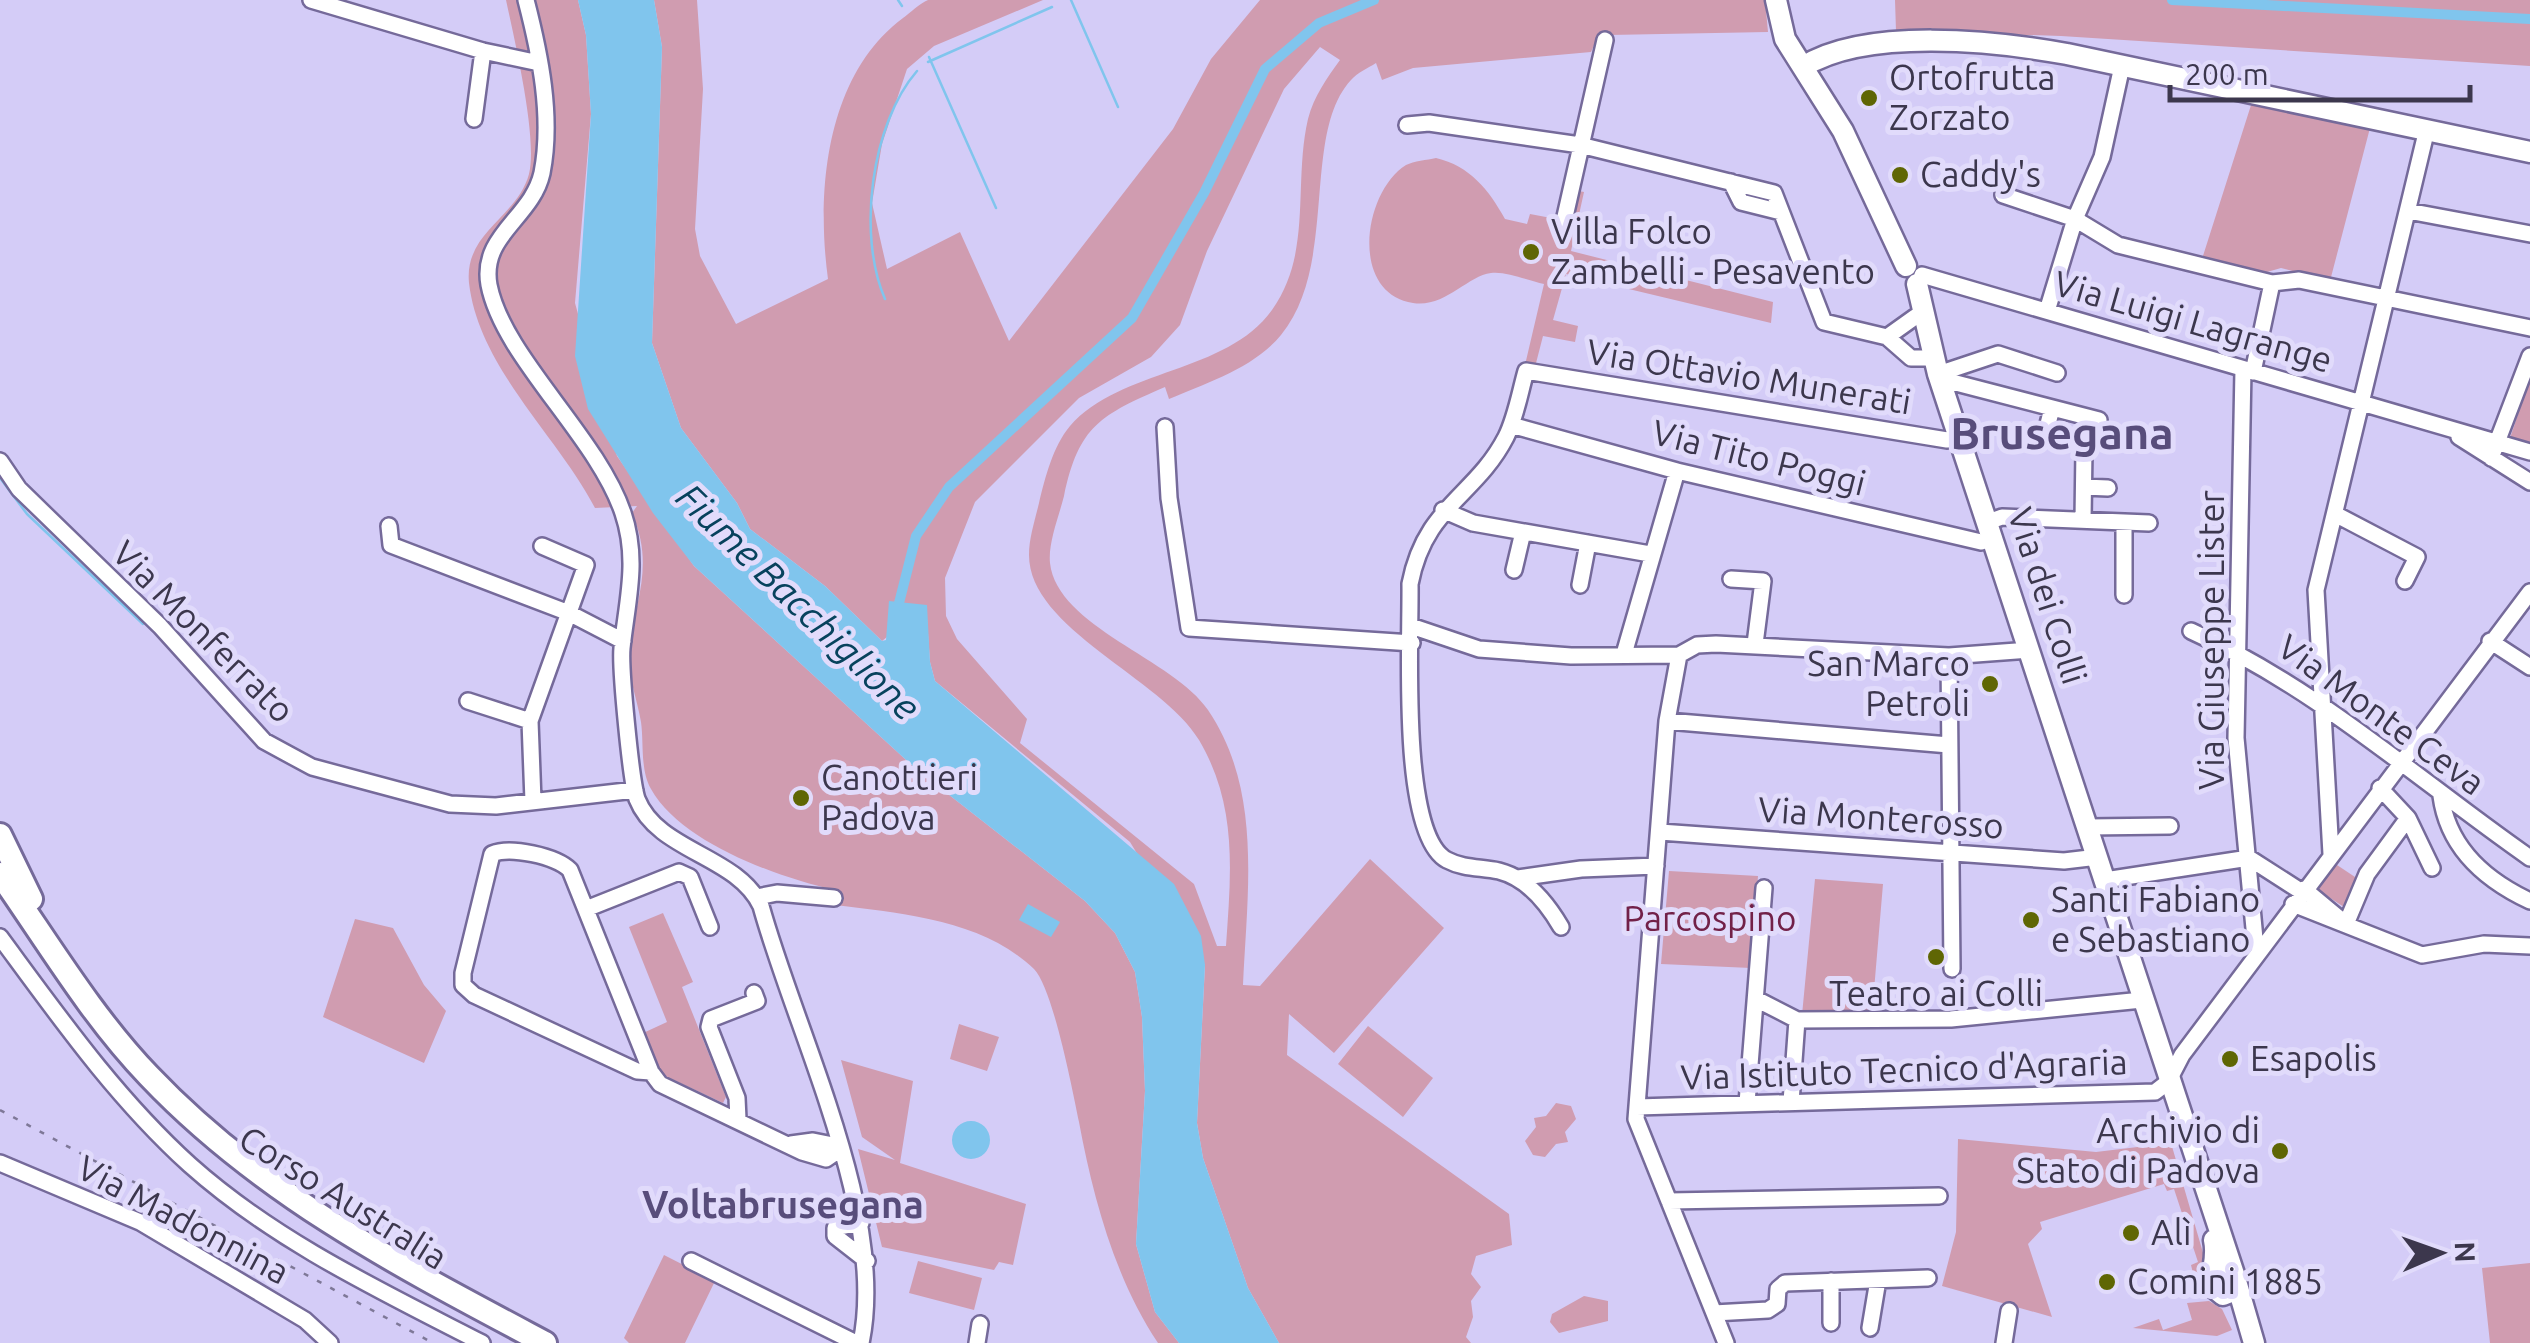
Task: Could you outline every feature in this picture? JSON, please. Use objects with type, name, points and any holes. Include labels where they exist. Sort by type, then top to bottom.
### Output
[{"type":"highway","points":[[0,834],[76,982]]},
{"type":"highway","points":[[0,874],[76,982]]},
{"type":"highway","name":"Corso Australia","points":[[0,901],[137,1080],[200,1148],[284,1211],[372,1266],[519,1343]]},
{"type":"highway","name":"Corso Australia","points":[[76,982],[146,1074],[214,1140],[290,1200],[380,1256],[545,1343]]},
{"type":"main road","name":"Via dei Colli","points":[[1777,9],[1803,67],[1850,145],[1912,277],[1936,368]]},
{"type":"main road","points":[[1803,67],[1876,46],[1928,40],[2042,49],[2530,152]]},
{"type":"main road","name":"Via dei Colli","points":[[1912,277],[1915,317],[1960,438],[2098,857],[2204,1188],[2218,1254],[2252,1338]]},
{"type":"street","points":[[311,0],[484,51],[539,63]]},
{"type":"street","points":[[526,0],[539,63],[545,130],[542,173],[529,202],[489,254],[489,284],[506,324],[592,450],[624,515],[633,585],[623,641],[635,790],[654,822],[736,875],[757,897],[860,1224],[867,1261],[868,1305],[859,1343],[691,1261]]},
{"type":"street","points":[[1564,221],[1605,40]]},
{"type":"street","points":[[474,120],[484,51]]},
{"type":"street","points":[[2047,311],[2076,219],[2102,157],[2122,66]]},
{"type":"street","points":[[1407,126],[1429,122],[1580,144],[1774,193],[1824,322],[1887,337],[1911,358],[1936,368],[1956,383],[2098,420],[2088,446],[2083,520]]},
{"type":"street","points":[[2331,854],[2316,590],[2427,129]]},
{"type":"street","points":[[2003,196],[2076,219],[2118,245],[2272,283],[2299,280],[2530,328]]},
{"type":"street","points":[[2408,211],[2530,234]]},
{"type":"street","name":"Via Luigi Lagrange","points":[[1912,277],[2047,311],[2362,403],[2496,450],[2530,452]]},
{"type":"street","name":"Via Giuseppe Lister","points":[[2260,948],[2255,939],[2236,738],[2248,371],[2272,283]]},
{"type":"street","points":[[1887,337],[1915,317]]},
{"type":"street","points":[[1936,368],[1998,354],[2057,373]]},
{"type":"street","points":[[2530,356],[2496,450],[2530,482]]},
{"type":"street","name":"Via Ottavio Munerati","points":[[1511,425],[1529,371],[1946,440],[1960,438]]},
{"type":"street","points":[[2046,432],[2052,408]]},
{"type":"street","points":[[1511,425],[1497,450],[1443,510],[1415,557],[1412,755],[1418,814],[1432,848],[1460,866],[1518,878],[1581,869],[1656,866]]},
{"type":"street","name":"Via Tito Poggi","points":[[1511,425],[1677,471],[1981,542],[2002,518],[2149,523]]},
{"type":"street","points":[[1165,427],[1169,498],[1190,628],[1411,634],[1479,649],[1624,654],[1678,655],[1697,646],[1755,644],[1949,656],[2030,650]]},
{"type":"street","name":"Via Monferrato","points":[[0,461],[19,489],[160,626],[264,741],[284,755],[312,767],[450,804],[533,801],[635,790]]},
{"type":"street","points":[[1624,654],[1677,471]]},
{"type":"street","points":[[2084,487],[2108,488]]},
{"type":"street","points":[[1443,510],[1473,524],[1650,554]]},
{"type":"street","points":[[2335,514],[2418,556],[2405,580]]},
{"type":"street","points":[[2124,522],[2124,594]]},
{"type":"street","points":[[388,526],[391,544],[569,613],[623,641]]},
{"type":"street","points":[[1514,570],[1523,532]]},
{"type":"street","points":[[1580,585],[1588,543]]},
{"type":"street","points":[[533,801],[530,721],[586,565],[542,546]]},
{"type":"street","points":[[1731,579],[1763,581],[1755,644]]},
{"type":"street","points":[[2168,1082],[2182,1055],[2260,948],[2530,592]]},
{"type":"street","points":[[2006,653],[2019,614]]},
{"type":"street","name":"Via Monte Ceva","points":[[2191,630],[2240,653],[2320,703],[2530,858]]},
{"type":"street","points":[[2490,641],[2530,667]]},
{"type":"street","points":[[1678,655],[1667,720],[1636,1119],[1726,1343]]},
{"type":"street","points":[[1949,656],[1952,969]]},
{"type":"street","points":[[468,700],[530,721]]},
{"type":"street","points":[[1667,720],[1949,745]]},
{"type":"street","points":[[2380,788],[2408,818],[2432,868]]},
{"type":"street","points":[[2441,796],[2443,810],[2467,858],[2495,883],[2530,901]]},
{"type":"street","points":[[2346,924],[2367,874],[2408,818]]},
{"type":"street","points":[[2088,828],[2170,826]]},
{"type":"street","name":"Via Monterosso","points":[[1660,832],[2064,861],[2098,857]]},
{"type":"street","points":[[650,1072],[637,1071],[546,1030],[463,985],[492,854],[502,849],[562,862],[586,909],[650,1072],[660,1084],[791,1144],[846,1174]]},
{"type":"street","points":[[2104,880],[2249,858],[2336,924],[2346,924],[2422,955],[2450,948],[2530,946]]},
{"type":"street","points":[[586,909],[679,872],[690,877],[710,927]]},
{"type":"street","points":[[1518,878],[1561,927]]},
{"type":"street","points":[[1746,1103],[1764,888]]},
{"type":"street","points":[[757,897],[777,893],[834,898]]},
{"type":"street","points":[[2253,912],[2276,928]]},
{"type":"street","points":[[0,937],[106,1080],[191,1166],[268,1224],[482,1343]]},
{"type":"street","points":[[738,1119],[740,1107],[709,1027],[711,1020],[757,1001],[754,994]]},
{"type":"street","points":[[1756,999],[1797,1020],[1950,1019],[2142,1000]]},
{"type":"street","points":[[1792,1102],[1797,1020]]},
{"type":"street","name":"Via Istituto Tecnico d'Agraria","points":[[1637,1108],[2146,1093],[2168,1082]]},
{"type":"street","points":[[812,1141],[828,1115]]},
{"type":"street","points":[[791,1144],[812,1141],[838,1148]]},
{"type":"street","points":[[819,1159],[838,1148]]},
{"type":"street","name":"Via Madonnina","points":[[0,1163],[140,1222],[305,1320],[330,1343]]},
{"type":"street","points":[[1669,1202],[1939,1196]]},
{"type":"street","points":[[860,1224],[841,1224],[835,1228],[835,1236],[867,1261]]},
{"type":"street","points":[[1714,1313],[1768,1310],[1777,1304],[1778,1289],[1785,1283],[1928,1278]]},
{"type":"street","points":[[1870,1328],[1878,1280]]},
{"type":"street","points":[[1831,1281],[1831,1323]]},
{"type":"street","points":[[2004,1343],[2009,1311]]},
{"type":"street","points":[[977,1343],[980,1324]]},
{"type":"green space","name":"Canottieri Padova","points":[[506,0],[578,0],[586,35],[591,114],[575,303],[617,456],[694,566],[916,769],[1085,901],[1115,933],[1135,972],[1142,1017],[1145,1091],[1136,1244],[1155,1312],[1179,1343],[1158,1343],[1118,1265],[1091,1179],[1055,1018],[1034,969],[991,939],[966,929],[914,916],[834,905],[834,890],[759,867],[707,841],[684,826],[651,789],[645,773],[641,722],[628,656],[643,564],[639,531],[632,513],[637,506],[595,508],[503,372],[476,314],[469,283],[475,251],[514,202],[529,174],[528,113]]},
{"type":"green space","points":[[654,0],[697,0],[703,89],[695,229],[700,256],[736,324],[828,279],[824,209],[832,137],[857,70],[877,42],[928,0],[1043,0],[934,46],[907,69],[882,144],[872,203],[887,269],[960,232],[1009,341],[1173,129],[1211,59],[1260,0],[1765,0],[1768,32],[1609,35],[1595,43],[1591,52],[1413,68],[1382,80],[1376,63],[1356,75],[1336,104],[1327,133],[1309,273],[1299,306],[1281,335],[1257,357],[1229,373],[1169,399],[1165,387],[1124,406],[1096,425],[1077,453],[1052,538],[1050,563],[1057,586],[1073,606],[1192,692],[1208,710],[1225,741],[1237,774],[1248,843],[1243,985],[1260,986],[1370,859],[1444,928],[1334,1053],[1289,1014],[1287,1055],[1509,1214],[1512,1245],[1476,1256],[1471,1274],[1481,1287],[1471,1301],[1473,1317],[1466,1337],[1471,1343],[1279,1343],[1248,1288],[1203,1158],[1197,1123],[1205,965],[1130,842],[935,681],[926,605],[882,641],[825,586],[750,529],[737,503],[681,428],[652,343],[662,47]],"holes":[[[1320,47],[1340,60],[1317,95],[1308,119],[1293,265],[1272,310],[1252,331],[1228,347],[1117,392],[1091,407],[1070,426],[1050,463],[1030,542],[1035,582],[1050,606],[1073,630],[1181,717],[1212,765],[1226,815],[1230,866],[1226,946],[1217,946],[1194,884],[1020,743],[1027,719],[957,639],[946,616],[945,578],[975,502],[1079,398],[1151,357],[1180,325],[1207,251],[1284,89]]]},
{"type":"green space","points":[[1895,0],[2530,0],[2530,66],[2061,36],[1896,31]]},
{"type":"green space","points":[[2252,102],[2370,128],[2330,281],[2281,268],[2260,274],[2202,259]]},
{"type":"green space","points":[[1436,158],[1459,167],[1477,181],[1505,219],[1527,224],[1530,214],[1567,221],[1574,190],[1584,192],[1571,251],[1773,302],[1771,323],[1566,274],[1553,320],[1578,326],[1575,342],[1543,336],[1535,367],[1525,365],[1544,284],[1491,273],[1435,301],[1413,303],[1393,295],[1379,281],[1371,262],[1369,240],[1380,197],[1391,178],[1406,165]]},
{"type":"green space","points":[[2530,379],[2530,444],[2510,438]]},
{"type":"green space","points":[[2334,863],[2358,879],[2347,909],[2315,888]]},
{"type":"green space","name":"Parcospino","points":[[1669,871],[1758,876],[1751,968],[1661,964]]},
{"type":"green space","points":[[1815,879],[1883,884],[1872,1014],[1802,1015]]},
{"type":"green space","points":[[663,913],[693,982],[682,987],[726,1097],[723,1103],[663,1075],[641,1034],[667,1022],[629,927]]},
{"type":"green space","points":[[355,919],[393,928],[424,985],[446,1011],[424,1063],[323,1017]]},
{"type":"green space","points":[[959,1024],[999,1037],[987,1071],[950,1059]]},
{"type":"green space","points":[[1368,1026],[1433,1078],[1403,1117],[1338,1064]]},
{"type":"green space","points":[[841,1060],[913,1081],[900,1163],[1026,1204],[1013,1265],[999,1262],[994,1270],[882,1247],[858,1149],[895,1160],[862,1137]]},
{"type":"green space","points":[[1556,1103],[1571,1106],[1576,1119],[1565,1132],[1568,1142],[1556,1144],[1545,1157],[1533,1155],[1525,1141],[1536,1127],[1534,1118],[1546,1116]]},
{"type":"green space","points":[[1958,1139],[2096,1152],[2171,1143],[2206,1263],[2197,1275],[2184,1281],[2185,1285],[2173,1290],[2170,1280],[2193,1273],[2191,1265],[2198,1262],[2174,1189],[2167,1191],[2164,1184],[2040,1222],[2042,1229],[2028,1244],[2052,1317],[1942,1286],[1956,1232]]},
{"type":"green space","points":[[664,1255],[715,1281],[685,1343],[629,1343],[624,1338]]},
{"type":"green space","points":[[918,1261],[982,1278],[974,1310],[909,1293]]},
{"type":"green space","points":[[2530,1263],[2530,1343],[2490,1343],[2482,1268]]},
{"type":"green space","points":[[1584,1296],[1608,1301],[1608,1321],[1559,1333],[1550,1322],[1552,1314]]},
{"type":"green space","points":[[2209,1301],[2222,1309],[2232,1330],[2217,1336],[2133,1328],[2159,1319],[2163,1330],[2192,1320],[2187,1303]]},
{"type":"water","name":"Fiume Bacchiglione","points":[[578,0],[654,0],[662,47],[652,343],[681,428],[737,503],[750,529],[825,586],[882,641],[886,640],[889,601],[927,605],[935,681],[1174,884],[1201,936],[1205,965],[1197,1123],[1203,1158],[1248,1288],[1279,1343],[1179,1343],[1155,1312],[1136,1244],[1145,1091],[1142,1017],[1135,972],[1115,933],[1085,901],[916,769],[694,566],[653,513],[588,409],[575,356],[591,114],[586,35]]},
{"type":"water","points":[[1028,904],[1060,922],[1051,937],[1019,920]]},
{"type":"water","points":[[971,1121],[984,1127],[990,1140],[984,1153],[971,1159],[958,1153],[952,1140],[958,1127]]},
{"type":"waterway","points":[[898,0],[902,6]]},
{"type":"waterway","points":[[1071,0],[1118,107]]},
{"type":"waterway","points":[[897,611],[916,536],[949,487],[1132,318],[1204,193],[1265,69],[1319,23],[1374,0]]},
{"type":"waterway","points":[[2172,0],[2530,19]]},
{"type":"waterway","points":[[928,62],[1052,7]]},
{"type":"waterway","points":[[929,57],[996,208]]},
{"type":"waterway","points":[[885,299],[872,244],[873,181],[889,120],[917,71]]},
{"type":"waterway","points":[[0,478],[27,514],[143,624]]},
{"type":"railway","points":[[0,1110],[433,1343]]},
{"type":"place","name":"Ortofrutta Zorzato","points":[[1869,98]]},
{"type":"place","name":"Caddy's","points":[[1900,175]]},
{"type":"place","name":"Villa Folco Zambelli - Pesavento","points":[[1531,252]]},
{"type":"place","name":"San Marco Petroli","points":[[1990,684]]},
{"type":"place","name":"Canottieri Padova","points":[[801,798]]},
{"type":"place","name":"Santi Fabiano e Sebastiano","points":[[2031,920]]},
{"type":"place","name":"Teatro ai Colli","points":[[1936,957]]},
{"type":"place","name":"Esapolis","points":[[2230,1059]]},
{"type":"place","name":"Archivio di Stato di Padova","points":[[2280,1151]]},
{"type":"place","name":"Alì","points":[[2131,1233]]},
{"type":"place","name":"Comini 1885","points":[[2107,1282]]},
{"type":"district","name":"Brusegana","points":[[2062,433]]},
{"type":"district","name":"Voltabrusegana","points":[[783,1205]]}]
